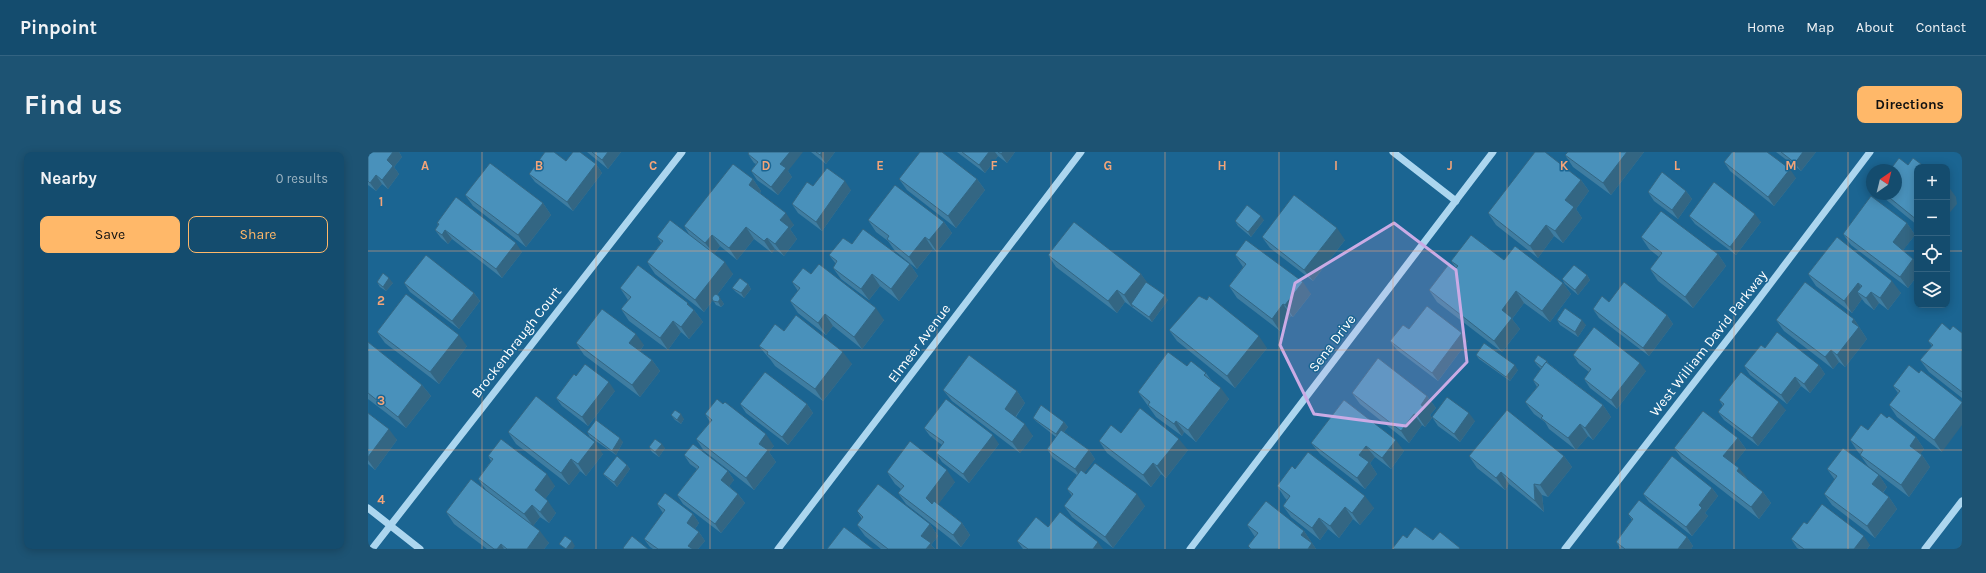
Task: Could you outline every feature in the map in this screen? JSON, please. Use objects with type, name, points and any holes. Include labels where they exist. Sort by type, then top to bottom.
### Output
[{"type":"street","name":"Brockenbraugh Court","points":[[372,549],[682,152]]},
{"type":"street","name":"Elmeer Avenue","points":[[778,549],[1081,152]]},
{"type":"street","points":[[1393,152],[1456,201]]},
{"type":"street","name":"Sena Drive","points":[[1190,549],[1493,152]]},
{"type":"street","name":"West William David Parkway","points":[[1564,549],[1752,308],[1870,152]]},
{"type":"street","points":[[1925,549],[1962,501]]},
{"type":"street","points":[[368,508],[420,549]]},
{"type":"highlighted area","points":[[1394,223],[1456,270],[1467,362],[1406,426],[1314,414],[1280,345],[1295,283]]},
{"type":"building","points":[[368,152],[393,152],[387,160],[393,166],[382,180],[376,175],[370,183],[368,181]]},
{"type":"building","points":[[545,152],[554,152],[566,161],[573,152],[580,152],[596,164],[567,202],[529,174]]},
{"type":"building","points":[[592,152],[608,152],[602,160]]},
{"type":"building","points":[[749,152],[790,152],[780,164],[786,168],[771,187],[751,171],[758,162],[748,154]]},
{"type":"building","points":[[920,152],[942,152],[977,179],[948,216],[899,179]]},
{"type":"building","points":[[962,152],[989,152],[979,165]]},
{"type":"building","points":[[1535,152],[1545,152],[1581,180],[1565,200],[1574,207],[1555,231],[1546,225],[1530,246],[1488,213]]},
{"type":"building","points":[[1568,152],[1627,152],[1603,183],[1565,155]]},
{"type":"building","points":[[1732,152],[1767,152],[1790,169],[1768,197],[1724,162]]},
{"type":"building","points":[[1781,152],[1803,152],[1795,163]]},
{"type":"building","points":[[1899,158],[1908,165],[1913,158],[1921,164],[1914,164],[1914,218],[1892,200],[1902,200],[1902,164],[1894,164]]},
{"type":"building","points":[[490,163],[543,203],[518,235],[465,195]]},
{"type":"building","points":[[733,164],[753,179],[749,185],[786,213],[780,220],[789,227],[775,244],[767,238],[764,241],[746,227],[729,248],[712,235],[705,243],[684,226]]},
{"type":"building","points":[[827,168],[845,181],[816,222],[792,204],[807,182],[813,186]]},
{"type":"building","points":[[1662,172],[1686,191],[1672,210],[1648,192]]},
{"type":"building","points":[[1714,182],[1755,214],[1730,247],[1689,216]]},
{"type":"building","points":[[895,185],[944,222],[929,240],[925,237],[909,257],[887,239],[889,236],[868,220]]},
{"type":"building","points":[[1294,195],[1337,228],[1304,270],[1262,237]]},
{"type":"building","points":[[456,197],[516,243],[496,269],[445,230],[442,235],[435,230],[439,224],[437,223]]},
{"type":"building","points":[[1868,200],[1876,200],[1907,223],[1893,242],[1913,259],[1900,277],[1843,234]]},
{"type":"building","points":[[1247,205],[1261,216],[1248,232],[1235,221]]},
{"type":"building","points":[[1661,211],[1718,254],[1685,297],[1650,269],[1662,253],[1641,237]]},
{"type":"building","points":[[670,220],[725,262],[695,300],[647,262],[663,241],[657,237]]},
{"type":"building","points":[[1074,222],[1141,274],[1124,295],[1117,290],[1108,301],[1048,255]]},
{"type":"building","points":[[863,229],[910,264],[891,289],[872,274],[861,289],[833,268],[837,261],[829,255],[843,238],[852,244]]},
{"type":"building","points":[[1471,235],[1504,260],[1515,246],[1563,283],[1542,311],[1516,291],[1502,310],[1512,318],[1494,341],[1429,290],[1449,264],[1455,269],[1458,266],[1451,261]]},
{"type":"building","points":[[1837,237],[1892,281],[1880,298],[1871,292],[1866,298],[1857,292],[1862,286],[1858,283],[1844,301],[1808,274]]},
{"type":"building","points":[[1246,240],[1303,282],[1285,305],[1283,304],[1272,319],[1229,286],[1246,264],[1235,255]]},
{"type":"building","points":[[426,255],[474,293],[452,321],[404,283]]},
{"type":"building","points":[[819,264],[876,308],[854,337],[825,314],[818,323],[790,301],[800,288],[792,282],[803,268],[811,274]]},
{"type":"building","points":[[638,265],[688,303],[687,304],[694,310],[681,327],[673,321],[660,338],[621,309],[631,297],[620,288]]},
{"type":"building","points":[[1574,265],[1587,275],[1575,290],[1562,279]]},
{"type":"building","points":[[383,273],[389,278],[383,287],[377,282]]},
{"type":"building","points":[[740,278],[748,284],[741,293],[732,288]]},
{"type":"building","points":[[1146,282],[1165,295],[1149,317],[1131,304]]},
{"type":"building","points":[[1624,282],[1667,315],[1643,348],[1593,309],[1602,296],[1609,302]]},
{"type":"building","points":[[1805,282],[1854,319],[1852,322],[1859,327],[1837,355],[1831,350],[1825,357],[1776,320]]},
{"type":"building","points":[[406,294],[459,335],[430,372],[377,332]]},
{"type":"building","points":[[716,294],[720,299],[718,302],[713,301],[712,298]]},
{"type":"building","points":[[1199,296],[1207,300],[1209,296],[1259,336],[1227,376],[1169,330]]},
{"type":"building","points":[[1427,306],[1462,333],[1432,373],[1390,341],[1403,325],[1409,329]]},
{"type":"building","points":[[1565,308],[1582,320],[1575,332],[1557,320]]},
{"type":"building","points":[[602,309],[636,334],[629,343],[652,360],[632,385],[576,343]]},
{"type":"building","points":[[796,315],[843,352],[815,389],[767,354],[768,352],[759,346],[775,324],[784,331]]},
{"type":"building","points":[[1942,323],[1950,330],[1953,326],[1962,333],[1962,392],[1920,360],[1933,345],[1928,341]]},
{"type":"building","points":[[1594,327],[1640,363],[1611,400],[1584,379],[1591,369],[1573,355]]},
{"type":"building","points":[[1777,332],[1819,365],[1804,384],[1795,377],[1781,395],[1744,366],[1761,345],[1765,348]]},
{"type":"building","points":[[368,342],[422,385],[398,417],[368,393]]},
{"type":"building","points":[[1484,343],[1515,365],[1506,377],[1476,355]]},
{"type":"building","points":[[1168,352],[1187,366],[1191,361],[1206,373],[1204,375],[1221,388],[1188,430],[1176,421],[1174,424],[1148,405],[1150,402],[1138,392]]},
{"type":"building","points":[[969,355],[1017,391],[1005,409],[1025,424],[1012,442],[943,390]]},
{"type":"building","points":[[1538,355],[1547,361],[1542,367],[1534,361]]},
{"type":"building","points":[[1378,358],[1427,396],[1421,405],[1424,407],[1417,415],[1414,414],[1401,431],[1352,393]]},
{"type":"building","points":[[1546,362],[1603,405],[1585,428],[1580,424],[1568,438],[1541,418],[1543,416],[1525,402],[1539,385],[1533,380]]},
{"type":"building","points":[[585,364],[609,382],[582,417],[556,398],[574,374],[576,376]]},
{"type":"building","points":[[1909,365],[1919,373],[1921,370],[1962,402],[1934,440],[1889,405],[1900,391],[1893,386]]},
{"type":"building","points":[[765,372],[807,404],[782,437],[740,404]]},
{"type":"building","points":[[1741,372],[1779,402],[1752,438],[1718,412],[1724,404],[1719,400]]},
{"type":"building","points":[[536,396],[595,442],[578,464],[571,459],[561,473],[508,432]]},
{"type":"building","points":[[1447,397],[1469,413],[1454,434],[1432,417]]},
{"type":"building","points":[[717,399],[723,404],[725,402],[766,434],[759,444],[768,450],[746,478],[696,439],[712,420],[705,414]]},
{"type":"building","points":[[946,399],[993,435],[963,474],[936,453],[944,442],[924,428]]},
{"type":"building","points":[[1344,400],[1396,440],[1382,458],[1366,446],[1359,455],[1369,462],[1357,478],[1311,443]]},
{"type":"building","points":[[1041,405],[1064,422],[1056,434],[1033,418]]},
{"type":"building","points":[[1140,408],[1179,439],[1157,466],[1153,463],[1143,475],[1099,441],[1111,425],[1121,433]]},
{"type":"building","points":[[675,410],[681,414],[677,420],[671,415]]},
{"type":"building","points":[[1507,410],[1564,456],[1540,485],[1534,484],[1535,501],[1501,472],[1496,478],[1469,456]]},
{"type":"building","points":[[1703,411],[1738,438],[1723,456],[1739,468],[1737,471],[1763,492],[1751,507],[1674,448]]},
{"type":"building","points":[[368,413],[389,429],[368,457]]},
{"type":"building","points":[[1881,413],[1887,418],[1889,416],[1916,437],[1910,446],[1922,455],[1901,485],[1860,455],[1863,450],[1850,440],[1861,425],[1868,430]]},
{"type":"building","points":[[596,420],[620,438],[612,451],[587,432]]},
{"type":"building","points":[[1061,430],[1089,450],[1075,469],[1047,449]]},
{"type":"building","points":[[501,439],[547,474],[535,490],[548,501],[540,512],[532,505],[524,514],[478,479],[493,459],[488,456]]},
{"type":"building","points":[[655,439],[662,444],[655,452],[649,447]]},
{"type":"building","points":[[910,441],[947,470],[926,498],[932,504],[934,501],[962,523],[953,535],[898,493],[904,486],[887,472]]},
{"type":"building","points":[[693,444],[728,471],[721,480],[738,494],[715,524],[677,495],[699,467],[684,455]]},
{"type":"building","points":[[1843,448],[1879,475],[1872,484],[1889,497],[1867,526],[1824,494],[1837,476],[1827,469]]},
{"type":"building","points":[[1308,452],[1365,496],[1352,513],[1345,507],[1330,526],[1319,518],[1312,528],[1283,506],[1290,496],[1277,486],[1292,466],[1295,469]]},
{"type":"building","points":[[617,456],[627,465],[614,482],[603,474]]},
{"type":"building","points":[[1672,456],[1712,488],[1699,505],[1702,508],[1686,527],[1643,494]]},
{"type":"building","points":[[1095,463],[1137,494],[1105,537],[1064,506],[1073,494],[1067,489],[1081,470],[1086,474]]},
{"type":"building","points":[[471,479],[540,531],[527,549],[507,549],[501,544],[497,549],[494,549],[446,512]]},
{"type":"building","points":[[878,484],[930,524],[921,536],[931,543],[926,549],[888,549],[857,525],[863,517],[857,511]]},
{"type":"building","points":[[665,493],[693,514],[687,523],[699,532],[688,546],[693,549],[658,549],[644,539],[665,510],[657,504]]},
{"type":"building","points":[[1639,500],[1687,537],[1678,549],[1625,549],[1616,542],[1633,519],[1628,514]]},
{"type":"building","points":[[1266,501],[1304,531],[1301,535],[1312,543],[1308,549],[1251,549],[1248,546],[1258,533],[1247,525]]},
{"type":"building","points":[[1822,504],[1864,536],[1854,549],[1804,549],[1791,539],[1804,522],[1807,524]]},
{"type":"building","points":[[1060,512],[1098,542],[1093,549],[1028,549],[1017,541],[1036,517],[1048,527]]},
{"type":"building","points":[[844,527],[873,549],[827,549]]},
{"type":"building","points":[[1415,527],[1433,540],[1440,532],[1460,548],[1392,549],[1403,535],[1407,538]]},
{"type":"building","points":[[565,536],[572,541],[566,549],[559,544]]},
{"type":"building","points":[[632,536],[648,549],[624,549],[623,548]]}]
